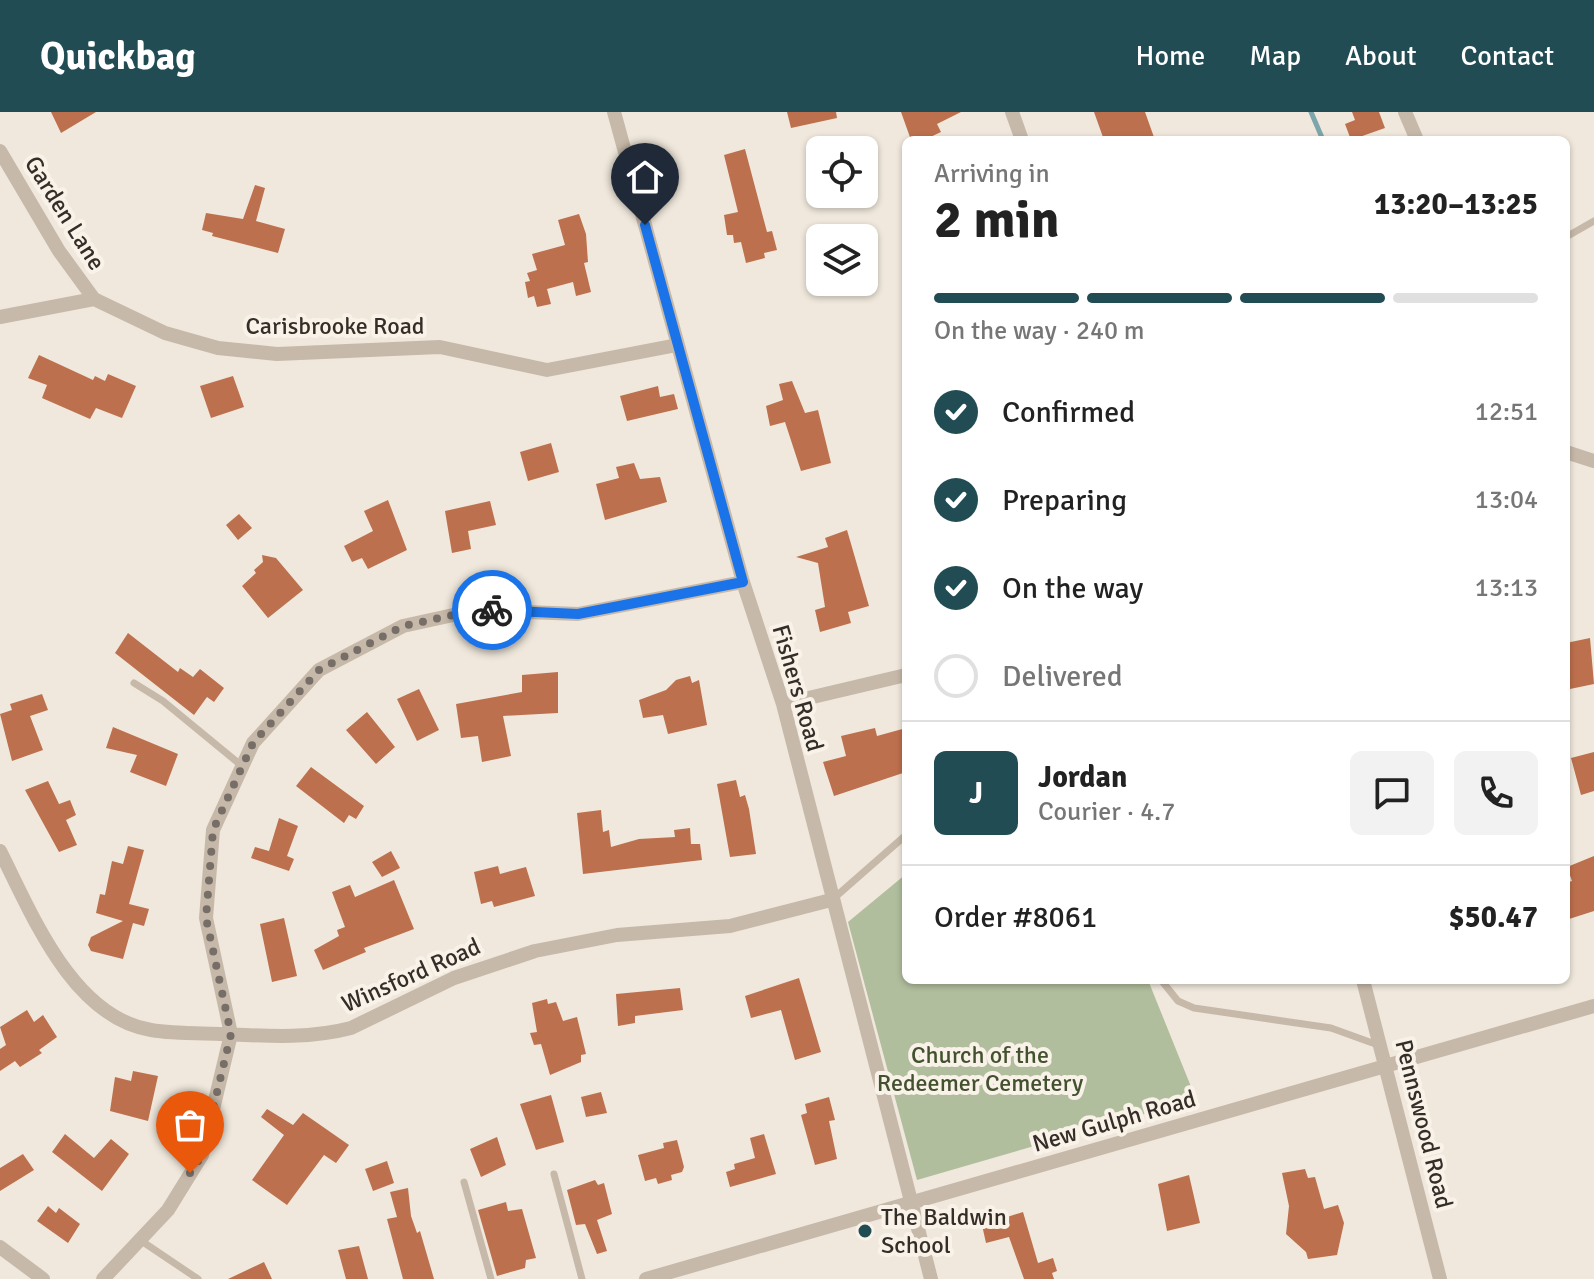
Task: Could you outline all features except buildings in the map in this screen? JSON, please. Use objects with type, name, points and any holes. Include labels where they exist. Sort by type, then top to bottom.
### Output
[{"type":"street","name":"Fishers Road","points":[[614,112],[743,582],[783,704],[931,1279]]},
{"type":"street","points":[[1012,112],[1021,136]]},
{"type":"street","points":[[1405,112],[1415,136]]},
{"type":"street","name":"Garden Lane","points":[[0,151],[59,251],[94,299]]},
{"type":"street","name":"Carisbrooke Road","points":[[94,299],[165,333],[218,348],[277,354],[440,347],[547,370],[677,345]]},
{"type":"street","points":[[0,317],[94,299]]},
{"type":"street","points":[[1570,453],[1594,461]]},
{"type":"street","points":[[103,1279],[168,1210],[202,1155],[231,1034],[206,918],[213,830],[253,743],[319,670],[403,626],[476,610],[578,614],[743,582]]},
{"type":"street","points":[[783,704],[902,676]]},
{"type":"street","name":"Winsford Road","points":[[0,851],[61,962],[87,997],[109,1015],[151,1030],[326,1034],[351,1028],[497,961],[617,935],[730,926],[831,900]]},
{"type":"street","name":"Pennswood Road","points":[[1364,984],[1440,1279]]},
{"type":"street","name":"New Gulph Road","points":[[646,1279],[1594,1006]]},
{"type":"street","points":[[0,1247],[43,1279]]},
{"type":"lane","points":[[1570,236],[1594,221]]},
{"type":"lane","points":[[134,683],[163,701],[242,766]]},
{"type":"lane","points":[[831,900],[902,838]]},
{"type":"lane","points":[[1164,984],[1178,1001],[1194,1008],[1331,1028],[1382,1046]]},
{"type":"lane","points":[[554,1174],[582,1279]]},
{"type":"lane","points":[[464,1182],[491,1279]]},
{"type":"lane","points":[[140,1240],[198,1279]]},
{"type":"green space","name":"Church of the Redeemer Cemetery","points":[[902,877],[902,984],[1150,984],[1196,1099],[917,1180],[848,922]]},
{"type":"waterway","points":[[1311,112],[1321,136]]},
{"type":"way so far","points":[[190,1173],[202,1155],[231,1034],[206,918],[213,830],[253,743],[319,670],[403,626],[476,610],[492,610]]},
{"type":"place","name":"The Baldwin School","points":[[865,1231]]},
{"type":"route","points":[[492,610],[578,614],[743,582],[645,225]]}]
